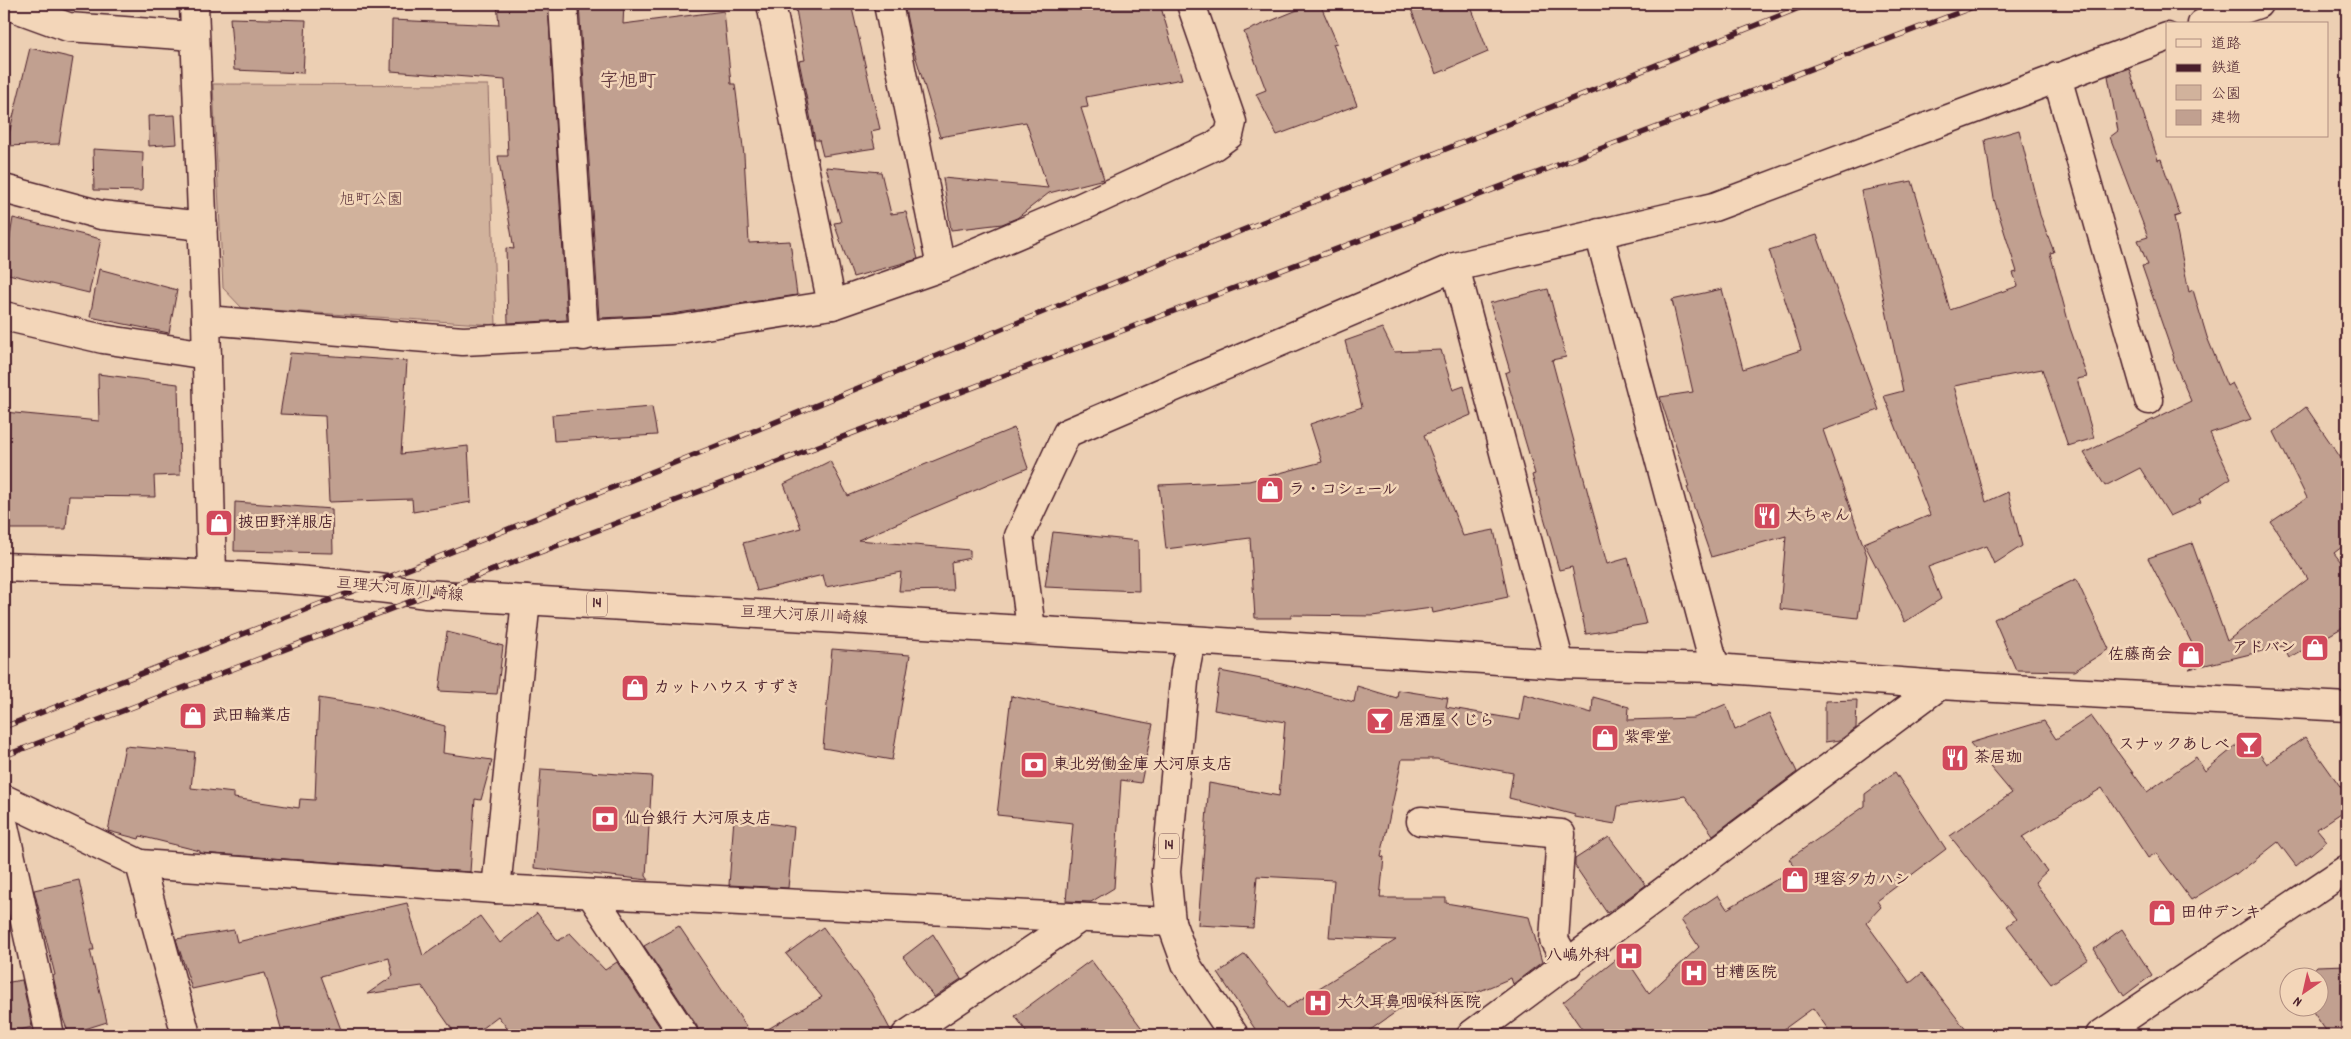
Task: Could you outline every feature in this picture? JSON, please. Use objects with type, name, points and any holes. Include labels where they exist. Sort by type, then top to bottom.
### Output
[{"type":"street","points":[[5,4],[68,27],[194,36]]},
{"type":"street","points":[[194,4],[206,320],[212,575]]},
{"type":"street","points":[[563,4],[584,336]]},
{"type":"street","points":[[771,4],[832,305]]},
{"type":"street","points":[[888,4],[941,266]]},
{"type":"street","points":[[2208,22],[2258,4]]},
{"type":"street","points":[[206,320],[463,341],[673,330],[832,305],[941,266],[1078,209],[1214,146],[1229,135],[1232,122],[1200,6]]},
{"type":"street","points":[[1031,629],[1019,536],[1066,433],[1455,267],[1714,207],[2166,36]]},
{"type":"street","points":[[2057,77],[2149,400]]},
{"type":"street","points":[[4,189],[101,215],[202,226]]},
{"type":"street","points":[[1599,233],[1715,668]]},
{"type":"street","points":[[1455,267],[1560,664]]},
{"type":"street","points":[[4,316],[104,338],[207,355]]},
{"type":"street","name":"亘理大河原川崎線","points":[[4,567],[212,575],[366,586],[425,594],[1031,629],[1560,664],[1715,668],[1940,685],[2347,707]]},
{"type":"street","points":[[496,889],[526,600]]},
{"type":"street","name":"14","points":[[1191,640],[1185,671],[1166,872],[1171,922],[1187,966],[1234,1035]]},
{"type":"street","points":[[1472,1035],[1940,685]]},
{"type":"street","points":[[4,799],[140,864],[496,889],[1171,922]]},
{"type":"street","points":[[1421,821],[1560,834],[1554,940],[1568,964]]},
{"type":"street","points":[[4,826],[50,1035]]},
{"type":"street","points":[[140,864],[186,1035]]},
{"type":"street","points":[[2100,1035],[2347,869]]},
{"type":"street","points":[[591,894],[684,1035]]},
{"type":"street","points":[[906,1035],[1080,918]]},
{"type":"green space","name":"旭町公園","points":[[213,84],[488,85],[496,325],[242,308],[223,288]]},
{"type":"building","points":[[497,4],[548,4],[567,320],[508,323],[506,248],[514,249],[498,156],[508,156],[505,80],[391,71],[392,20],[499,25]]},
{"type":"building","points":[[579,4],[624,4],[623,24],[724,11],[731,84],[735,84],[744,155],[749,243],[790,241],[797,295],[665,315],[599,318]]},
{"type":"building","points":[[795,4],[851,4],[880,129],[871,131],[875,148],[823,156],[819,140],[815,140],[799,61],[805,60]]},
{"type":"building","points":[[904,4],[1160,4],[1182,79],[1086,97],[1088,107],[1081,108],[1104,179],[1049,193],[1017,218],[1002,224],[951,230],[943,178],[1048,188],[1026,122],[940,137],[913,48]]},
{"type":"building","points":[[1312,4],[1320,4],[1337,43],[1333,44],[1357,105],[1277,135],[1256,94],[1266,90],[1244,32]]},
{"type":"building","points":[[1409,4],[1470,4],[1488,52],[1436,74]]},
{"type":"building","points":[[230,18],[306,20],[303,73],[234,70]]},
{"type":"building","points":[[30,48],[73,58],[59,144],[6,146]]},
{"type":"building","points":[[2129,68],[2158,160],[2161,159],[2180,215],[2174,217],[2189,292],[2193,290],[2207,337],[2227,386],[2232,383],[2251,419],[2210,433],[2231,478],[2199,499],[2201,502],[2170,516],[2140,468],[2105,486],[2084,453],[2191,401],[2173,359],[2142,266],[2148,265],[2138,240],[2148,237],[2110,137],[2118,131],[2108,76]]},
{"type":"building","points":[[175,115],[177,144],[149,146],[148,116]]},
{"type":"building","points":[[2019,130],[2040,215],[2054,252],[2050,253],[2070,328],[2087,377],[2077,379],[2094,438],[2068,446],[2042,369],[1954,386],[1986,502],[2008,492],[2022,546],[1994,564],[1986,546],[1928,567],[1941,599],[1905,622],[1864,543],[1930,515],[1884,396],[1903,391],[1861,191],[1912,181],[1950,310],[2018,286],[2013,273],[2017,272],[1994,199],[1985,140]]},
{"type":"building","points":[[93,149],[143,152],[142,191],[94,190]]},
{"type":"building","points":[[826,167],[881,172],[891,214],[906,212],[918,259],[853,277],[834,223],[841,222]]},
{"type":"building","points":[[13,218],[101,239],[89,293],[4,273]]},
{"type":"building","points":[[1817,235],[1879,410],[1823,430],[1867,556],[1858,618],[1780,609],[1786,536],[1711,557],[1687,487],[1689,487],[1660,397],[1693,392],[1672,300],[1722,289],[1743,369],[1801,350],[1769,250]]},
{"type":"building","points":[[99,269],[177,290],[169,333],[90,317]]},
{"type":"building","points":[[1548,289],[1566,357],[1552,360],[1607,564],[1628,558],[1646,624],[1586,634],[1572,567],[1559,570],[1532,475],[1535,474],[1505,373],[1510,371],[1490,303]]},
{"type":"building","points":[[1382,328],[1394,352],[1441,350],[1453,390],[1464,386],[1471,415],[1424,435],[1463,536],[1494,530],[1508,597],[1433,613],[1432,608],[1372,616],[1291,615],[1291,618],[1255,618],[1250,538],[1166,549],[1159,485],[1249,481],[1322,462],[1310,424],[1362,407],[1345,341]]},
{"type":"building","points":[[290,353],[407,361],[401,454],[468,446],[471,502],[413,512],[412,499],[329,502],[325,416],[280,414]]},
{"type":"building","points":[[98,374],[178,384],[180,475],[154,476],[155,497],[69,496],[66,529],[4,529],[4,412],[99,421]]},
{"type":"building","points":[[652,407],[657,435],[554,441],[552,415]]},
{"type":"building","points":[[2306,407],[2347,467],[2347,543],[2334,553],[2347,570],[2347,625],[2289,658],[2283,646],[2189,669],[2201,661],[2148,558],[2192,543],[2227,641],[2308,579],[2271,522],[2307,498],[2274,432]]},
{"type":"building","points":[[1014,428],[1028,468],[858,540],[970,550],[970,558],[951,562],[953,590],[899,591],[901,572],[826,587],[823,575],[757,591],[743,543],[801,528],[784,484],[830,461],[848,496]]},
{"type":"building","points":[[235,502],[332,509],[333,553],[234,551]]},
{"type":"building","points":[[1053,532],[1138,541],[1139,591],[1045,587]]},
{"type":"building","points":[[2076,579],[2109,649],[2074,671],[2016,670],[1994,619]]},
{"type":"building","points":[[447,632],[503,646],[497,694],[439,691]]},
{"type":"building","points":[[832,649],[910,655],[892,760],[823,748]]},
{"type":"building","points":[[1220,671],[1282,683],[1354,702],[1357,686],[1397,698],[1398,690],[1448,698],[1446,707],[1520,720],[1524,694],[1592,713],[1593,697],[1629,707],[1628,720],[1694,718],[1726,704],[1735,730],[1769,714],[1797,772],[1713,835],[1685,796],[1618,806],[1615,824],[1575,817],[1575,815],[1509,798],[1513,773],[1437,759],[1402,759],[1381,856],[1384,857],[1380,898],[1446,898],[1446,903],[1529,917],[1542,962],[1513,984],[1511,978],[1473,994],[1426,991],[1363,1035],[1249,1035],[1249,1032],[1255,1029],[1218,973],[1245,954],[1287,1008],[1396,940],[1329,937],[1334,880],[1257,876],[1253,928],[1198,925],[1209,783],[1279,796],[1285,722],[1214,710]]},
{"type":"building","points":[[1011,696],[1153,724],[1141,783],[1121,780],[1114,888],[1091,902],[1066,901],[1073,823],[997,815]]},
{"type":"building","points":[[319,698],[379,708],[445,726],[443,753],[492,760],[481,800],[475,799],[470,872],[200,853],[200,851],[140,836],[139,839],[108,831],[125,746],[195,752],[191,788],[234,793],[234,798],[299,808],[300,799],[315,800]]},
{"type":"building","points":[[1857,700],[1856,728],[1840,740],[1825,742],[1825,701]]},
{"type":"building","points":[[2091,716],[2147,792],[2196,757],[2205,771],[2247,737],[2267,764],[2305,737],[2347,796],[2347,809],[2317,829],[2327,841],[2296,866],[2278,842],[2236,875],[2235,873],[2191,900],[2156,853],[2148,858],[2102,788],[2022,837],[2047,871],[2035,882],[2088,959],[2051,984],[2007,926],[2016,919],[1950,836],[2012,793],[1970,743],[2044,721],[2056,739]]},
{"type":"building","points":[[541,769],[652,776],[646,876],[649,880],[534,868]]},
{"type":"building","points":[[1895,772],[1946,849],[1877,901],[1881,907],[1866,923],[1910,983],[1922,973],[1970,1035],[1832,1035],[1813,1008],[1776,1035],[1586,1035],[1563,1002],[1623,954],[1649,993],[1699,947],[1681,920],[1718,895],[1727,909],[1796,868],[1789,859],[1865,806],[1865,794]]},
{"type":"building","points":[[734,818],[794,827],[788,888],[729,885]]},
{"type":"building","points":[[1609,837],[1646,885],[1607,913],[1575,866],[1575,859]]},
{"type":"building","points":[[79,880],[94,950],[90,950],[107,1022],[69,1034],[63,1019],[53,976],[55,975],[34,890]]},
{"type":"building","points":[[407,903],[423,956],[480,916],[500,943],[537,913],[558,941],[570,933],[605,970],[617,962],[665,1035],[512,1035],[498,1016],[473,1035],[456,1035],[422,986],[367,994],[393,976],[389,958],[321,976],[343,1035],[283,1035],[265,973],[192,989],[176,939],[234,930],[237,942]]},
{"type":"building","points":[[679,926],[752,1035],[699,1035],[697,1026],[644,946]]},
{"type":"building","points":[[823,927],[871,993],[891,1031],[891,1035],[758,1035],[822,997],[786,954]]},
{"type":"building","points":[[2122,929],[2152,975],[2124,996],[2094,949]]},
{"type":"building","points":[[933,934],[961,979],[934,997],[903,957]]},
{"type":"building","points":[[1091,960],[1147,1035],[1029,1035],[1015,1016]]},
{"type":"building","points":[[2347,965],[2347,1035],[2329,1035],[2316,1016],[2328,1016],[2328,966],[2317,966]]},
{"type":"building","points":[[22,980],[32,1027],[4,1034],[4,983]]},
{"type":"railway","points":[[4,727],[366,586],[744,435],[1228,236],[1809,4]]},
{"type":"railway","points":[[4,756],[1981,4]]},
{"type":"place","name":"ラ・コシェール","points":[[1270,490]]},
{"type":"place","name":"大ちゃん","points":[[1767,516]]},
{"type":"place","name":"披田野洋服店","points":[[219,523]]},
{"type":"place","name":"アドバン","points":[[2315,648]]},
{"type":"place","name":"佐藤商会","points":[[2191,655]]},
{"type":"place","name":"カットハウス すずき","points":[[635,688]]},
{"type":"place","name":"武田輪業店","points":[[193,716]]},
{"type":"place","name":"居酒屋くじら","points":[[1380,721]]},
{"type":"place","name":"紫雫堂","points":[[1605,738]]},
{"type":"place","name":"スナックあしべ","points":[[2249,745]]},
{"type":"place","name":"茶居珈","points":[[1955,758]]},
{"type":"place","name":"東北労働金庫 大河原支店","points":[[1034,765]]},
{"type":"place","name":"仙台銀行 大河原支店","points":[[605,819]]},
{"type":"place","name":"理容タカハシ","points":[[1795,880]]},
{"type":"place","name":"田仲デンキ","points":[[2162,913]]},
{"type":"place","name":"八嶋外科","points":[[1629,956]]},
{"type":"place","name":"甘糟医院","points":[[1694,973]]},
{"type":"place","name":"大久耳鼻咽喉科医院","points":[[1318,1003]]},
{"type":"district","name":"字旭町","points":[[628,82]]}]
